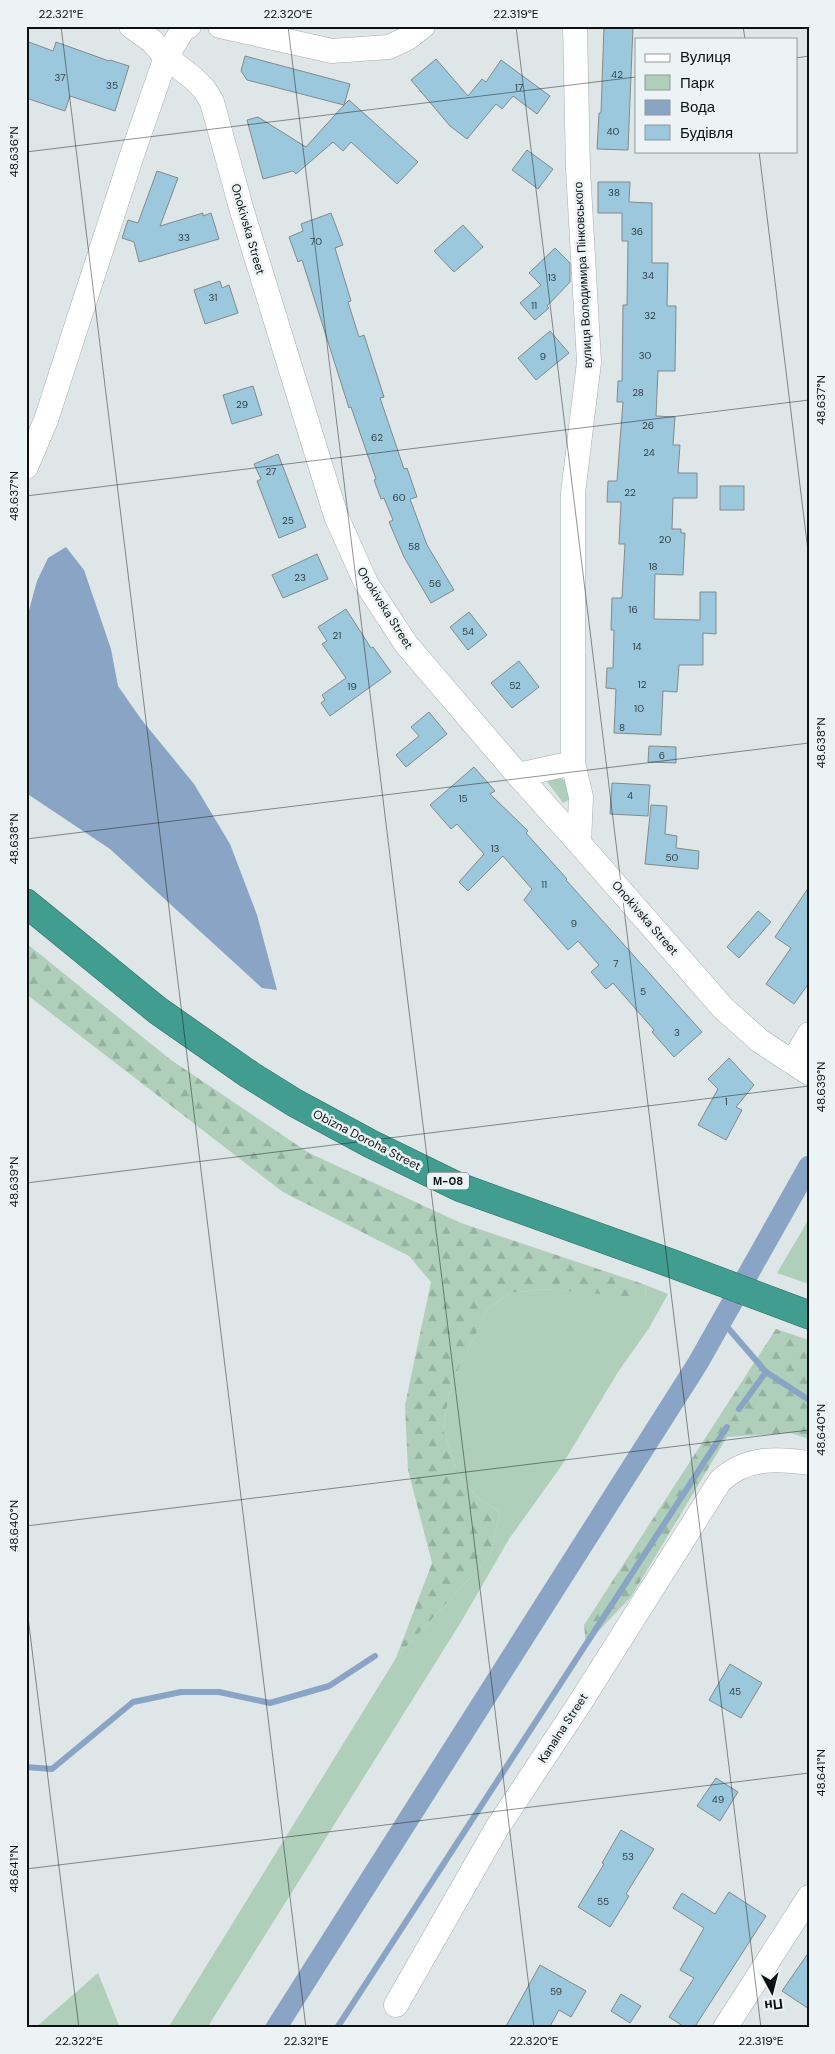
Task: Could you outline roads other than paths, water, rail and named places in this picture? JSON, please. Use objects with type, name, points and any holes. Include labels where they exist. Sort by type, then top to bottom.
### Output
[{"type":"highway","name":"Obizna Doroha Street","points":[[26,903],[157,1010],[250,1075],[295,1103],[370,1144],[459,1187],[659,1258],[804,1313]]},
{"type":"street","name":"Onokivska Street","points":[[131,26],[152,41],[166,57],[193,78],[204,89],[212,102],[242,211],[336,516],[366,583],[406,644],[518,775],[723,1008],[760,1041],[801,1067]]},
{"type":"street","points":[[26,466],[46,420],[131,158],[166,57],[185,26],[189,26]]},
{"type":"street","points":[[220,26],[332,51],[349,51],[388,47],[408,38],[422,26]]},
{"type":"street","name":"вулиця Володимира Пінковського","points":[[575,26],[578,169],[589,362],[573,493],[573,764],[580,797],[579,843]]},
{"type":"street","points":[[518,775],[573,764]]},
{"type":"street","points":[[801,1067],[809,1034]]},
{"type":"street","name":"Kanalna Street","points":[[396,2005],[497,1828],[578,1706],[720,1481],[730,1472],[746,1464],[767,1459],[809,1463]]},
{"type":"street","points":[[724,2028],[809,1897]]},
{"type":"water","points":[[66,547],[84,570],[111,649],[118,686],[141,719],[194,784],[230,844],[257,915],[277,990],[262,988],[110,849],[26,793],[26,621],[37,581],[48,558]]},
{"type":"waterway","points":[[276,2028],[698,1363],[809,1166]]},
{"type":"waterway","points":[[722,1321],[766,1372],[809,1400]]},
{"type":"waterway","points":[[739,1409],[766,1372]]},
{"type":"waterway","points":[[337,2028],[727,1427]]},
{"type":"waterway","points":[[26,1767],[52,1769],[133,1702],[181,1692],[219,1692],[270,1703],[329,1686],[375,1656]]}]
